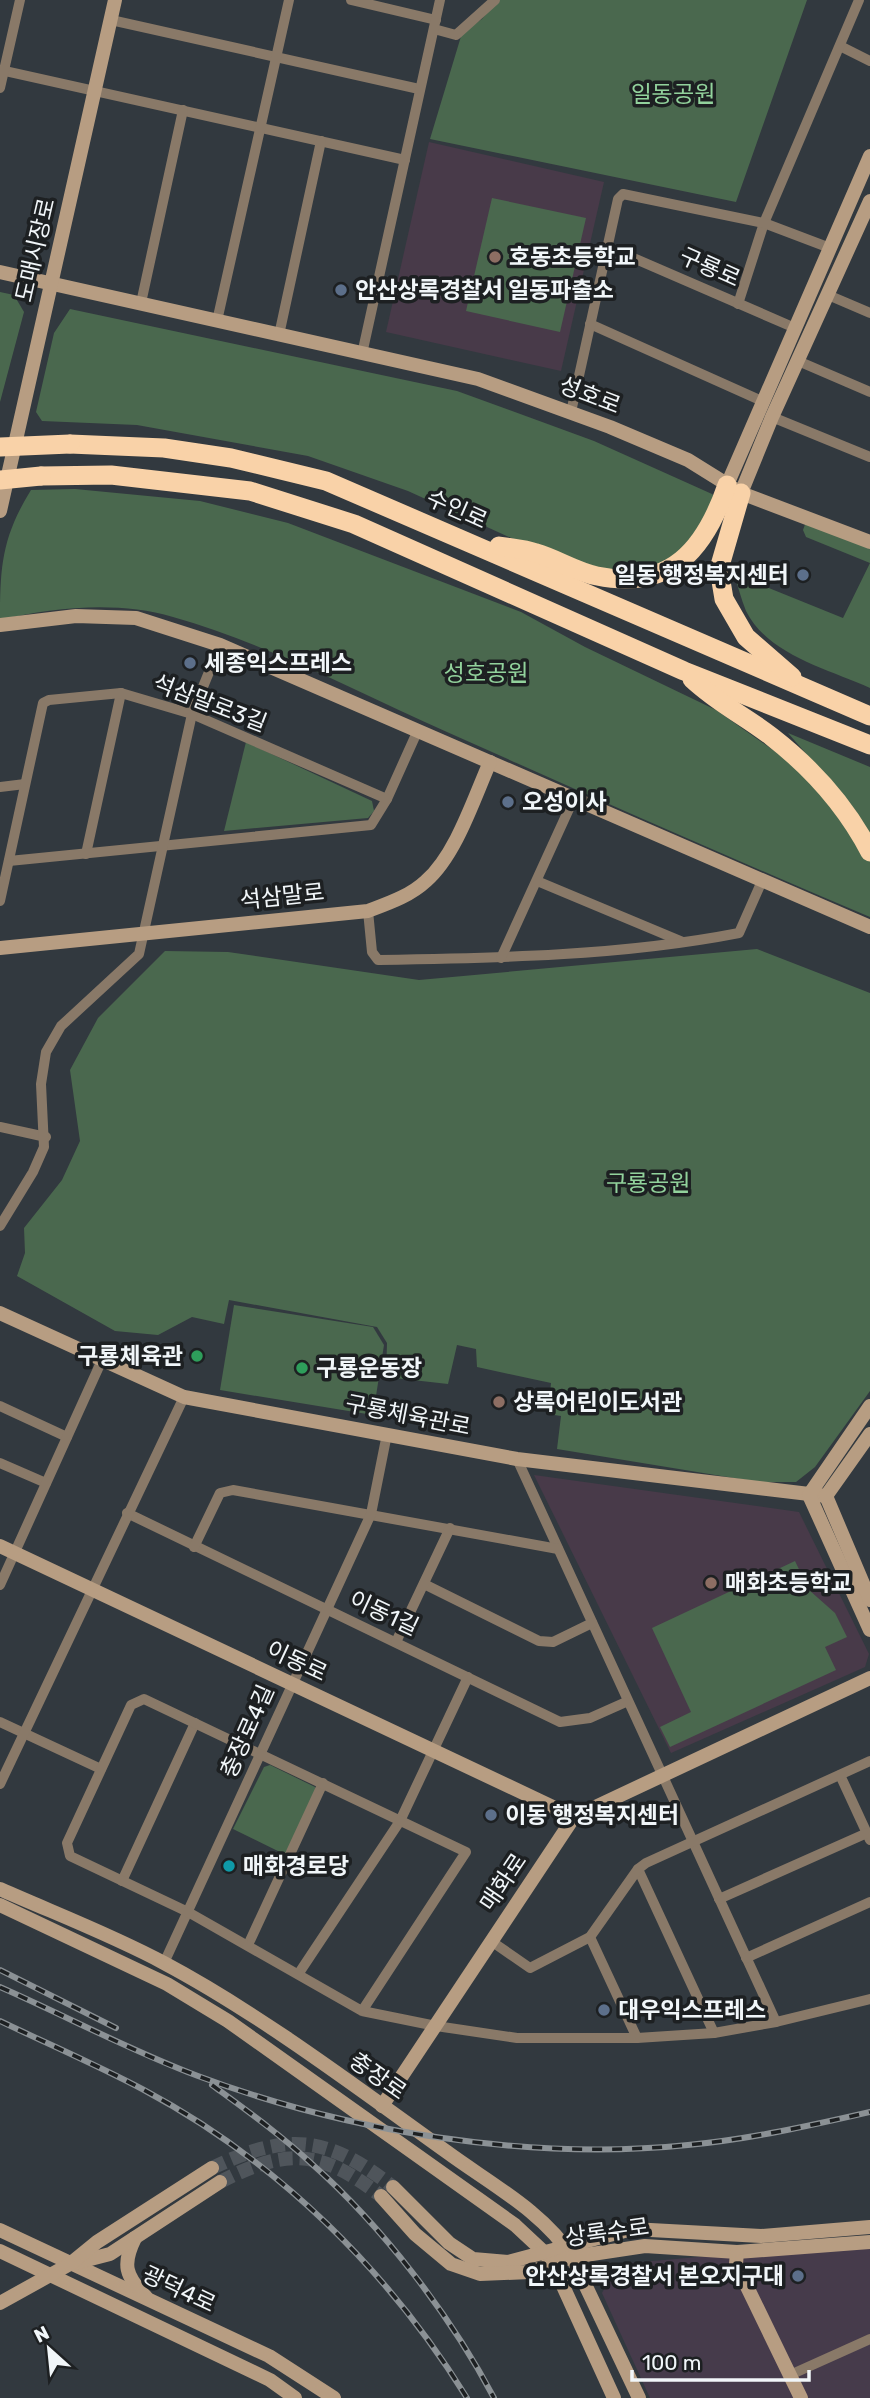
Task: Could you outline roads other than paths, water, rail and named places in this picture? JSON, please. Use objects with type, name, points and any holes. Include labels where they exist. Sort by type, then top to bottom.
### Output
[{"type":"highway","name":"수인로","points":[[0,447],[70,444],[164,448],[231,458],[326,481],[870,716]]},
{"type":"highway","points":[[0,480],[41,476],[111,475],[250,491],[354,524],[684,671],[870,745]]},
{"type":"highway","points":[[450,534],[487,544],[535,552],[596,576],[638,579],[672,567],[692,551],[734,489]]},
{"type":"highway","points":[[734,489],[719,569],[724,599],[746,637],[803,688]]},
{"type":"highway","points":[[684,671],[718,703],[771,736],[808,768],[838,798],[870,852]]},
{"type":"street","points":[[0,88],[20,0]]},
{"type":"street","name":"도매시장로","points":[[0,511],[115,0]]},
{"type":"street","points":[[217,321],[289,0]]},
{"type":"street","points":[[352,0],[435,24],[456,35],[495,0]]},
{"type":"street","points":[[362,354],[440,0]]},
{"type":"street","points":[[738,304],[764,223],[859,0]]},
{"type":"street","points":[[111,20],[419,89]]},
{"type":"street","points":[[840,46],[870,61]]},
{"type":"street","points":[[2,70],[405,160]]},
{"type":"street","points":[[141,303],[183,110]]},
{"type":"street","points":[[279,335],[321,141]]},
{"type":"street","points":[[734,489],[762,401],[870,156]]},
{"type":"street","points":[[571,412],[618,199],[623,194],[764,223],[830,248]]},
{"type":"street","points":[[734,489],[772,417],[828,295],[865,228],[870,201]]},
{"type":"street","points":[[843,218],[865,228]]},
{"type":"street","name":"구룡로","points":[[608,247],[795,328]]},
{"type":"street","name":"성호로","points":[[0,272],[478,379],[571,412],[688,460],[734,489],[870,542]]},
{"type":"street","points":[[828,295],[870,313]]},
{"type":"street","points":[[590,324],[762,401]]},
{"type":"street","points":[[797,361],[870,392]]},
{"type":"street","points":[[772,417],[870,457]]},
{"type":"street","points":[[0,625],[76,616],[136,618],[220,645],[870,927]]},
{"type":"street","points":[[0,1226],[33,1172],[46,1137],[41,1084],[46,1052],[61,1026],[139,954],[192,714],[220,645]]},
{"type":"street","points":[[86,854],[121,693]]},
{"type":"street","name":"석삼말로3길","points":[[0,901],[43,703],[49,700],[121,693],[192,714],[387,799]]},
{"type":"street","points":[[9,861],[370,825],[387,799],[418,730]]},
{"type":"street","name":"석삼말로","points":[[1,952],[143,933],[368,911],[396,901],[426,881],[447,855],[490,762]]},
{"type":"street","points":[[0,787],[25,784]]},
{"type":"street","points":[[501,958],[574,798]]},
{"type":"street","points":[[537,881],[685,943]]},
{"type":"street","points":[[368,911],[372,952],[378,960],[501,958],[685,943],[739,933],[762,881]]},
{"type":"street","points":[[0,1127],[46,1137]]},
{"type":"street","name":"구룡체육관로","points":[[0,1313],[184,1397],[517,1459],[826,1496]]},
{"type":"street","points":[[0,1585],[102,1360]]},
{"type":"street","points":[[0,1784],[184,1397]]},
{"type":"street","points":[[0,1406],[67,1437]]},
{"type":"street","points":[[864,1592],[808,1495],[870,1406]]},
{"type":"street","name":"충장로4길","points":[[164,1963],[371,1514],[387,1434]]},
{"type":"street","points":[[870,1434],[826,1496],[864,1592],[870,1630]]},
{"type":"street","points":[[517,1459],[626,1702],[776,2022]]},
{"type":"street","points":[[0,1463],[46,1483]]},
{"type":"street","points":[[194,1547],[220,1493],[233,1490],[558,1549]]},
{"type":"street","name":"이동1길","points":[[127,1513],[560,1722],[590,1718],[626,1702]]},
{"type":"street","points":[[397,1642],[450,1528]]},
{"type":"street","name":"이동로","points":[[0,1546],[574,1816]]},
{"type":"street","points":[[424,1584],[539,1641],[552,1643],[592,1623]]},
{"type":"street","points":[[299,1973],[400,1821],[468,1677]]},
{"type":"street","points":[[574,1816],[870,1678]]},
{"type":"street","points":[[362,2011],[466,1852],[144,1699],[131,1705],[67,1843],[70,1856],[188,1912],[362,2011],[517,2038],[638,2038],[714,2033],[776,2022],[870,1999]]},
{"type":"street","points":[[0,1722],[101,1769]]},
{"type":"street","points":[[122,1881],[195,1723]]},
{"type":"street","points":[[491,1941],[530,1968],[590,1937],[638,1869],[870,1761]]},
{"type":"street","points":[[719,1899],[868,1837],[840,1775]]},
{"type":"street","points":[[248,1945],[323,1783]]},
{"type":"street","name":"매화로","points":[[382,2106],[574,1816]]},
{"type":"street","points":[[638,1869],[714,2033]]},
{"type":"street","name":"충장로","points":[[0,1889],[164,1963],[238,2008],[382,2106],[530,2212],[568,2251],[639,2398]]},
{"type":"street","points":[[746,1958],[870,1902]]},
{"type":"street","name":"충장로","points":[[0,1905],[167,1984],[228,2021],[515,2225],[549,2258],[614,2398]]},
{"type":"street","points":[[590,1937],[638,2038]]},
{"type":"street","points":[[0,2304],[70,2264],[97,2242],[212,2168]]},
{"type":"street","points":[[70,2264],[110,2254],[220,2182]]},
{"type":"street","name":"상록수로","points":[[393,2186],[449,2243],[474,2259],[508,2262],[549,2258],[632,2229],[761,2236],[870,2227]]},
{"type":"street","name":"상록수로","points":[[381,2196],[415,2234],[451,2264],[480,2274],[502,2275],[530,2272],[549,2258]]},
{"type":"street","name":"광덕4로","points":[[0,2230],[269,2356],[334,2398]]},
{"type":"street","points":[[136,2237],[127,2255],[126,2267],[136,2287],[152,2302]]},
{"type":"street","name":"상록수로","points":[[568,2251],[645,2246],[737,2252],[870,2242]]},
{"type":"street","name":"광덕4로","points":[[0,2251],[270,2381],[295,2398]]},
{"type":"street","points":[[737,2252],[736,2264],[801,2398]]},
{"type":"street","points":[[790,2375],[870,2339]]},
{"type":"tunnel","points":[[212,2168],[263,2148],[306,2144],[347,2157],[393,2187]]},
{"type":"tunnel","points":[[220,2182],[265,2163],[304,2159],[340,2169],[381,2196]]},
{"type":"railway","points":[[0,1970],[116,2028]]},
{"type":"railway","points":[[0,1987],[173,2066],[256,2096],[315,2113],[439,2138],[565,2149],[627,2149],[734,2139],[870,2112]]},
{"type":"railway","points":[[0,2021],[144,2090],[193,2118],[284,2185],[326,2223],[402,2306],[467,2398]]},
{"type":"railway","points":[[212,2085],[300,2153],[364,2215],[436,2304],[494,2398]]},
{"type":"place","name":"호동초등학교","points":[[495,257]]},
{"type":"place","name":"안산상록경찰서 일동파출소","points":[[341,290]]},
{"type":"place","name":"일동 행정복지센터","points":[[803,575]]},
{"type":"place","name":"세종익스프레스","points":[[190,663]]},
{"type":"place","name":"오성이사","points":[[508,802]]},
{"type":"place","name":"구룡체육관","points":[[197,1356]]},
{"type":"place","name":"구룡운동장","points":[[302,1368]]},
{"type":"place","name":"상록어린이도서관","points":[[499,1402]]},
{"type":"place","name":"매화초등학교","points":[[711,1583]]},
{"type":"place","name":"이동 행정복지센터","points":[[491,1815]]},
{"type":"place","name":"매화경로당","points":[[229,1866]]},
{"type":"place","name":"대우익스프레스","points":[[604,2010]]},
{"type":"place","name":"안산상록경찰서 본오지구대","points":[[798,2276]]},
{"type":"park label","name":"일동공원","points":[[673,94]]},
{"type":"park label","name":"성호공원","points":[[486,673]]},
{"type":"park label","name":"구룡공원","points":[[648,1183]]}]
